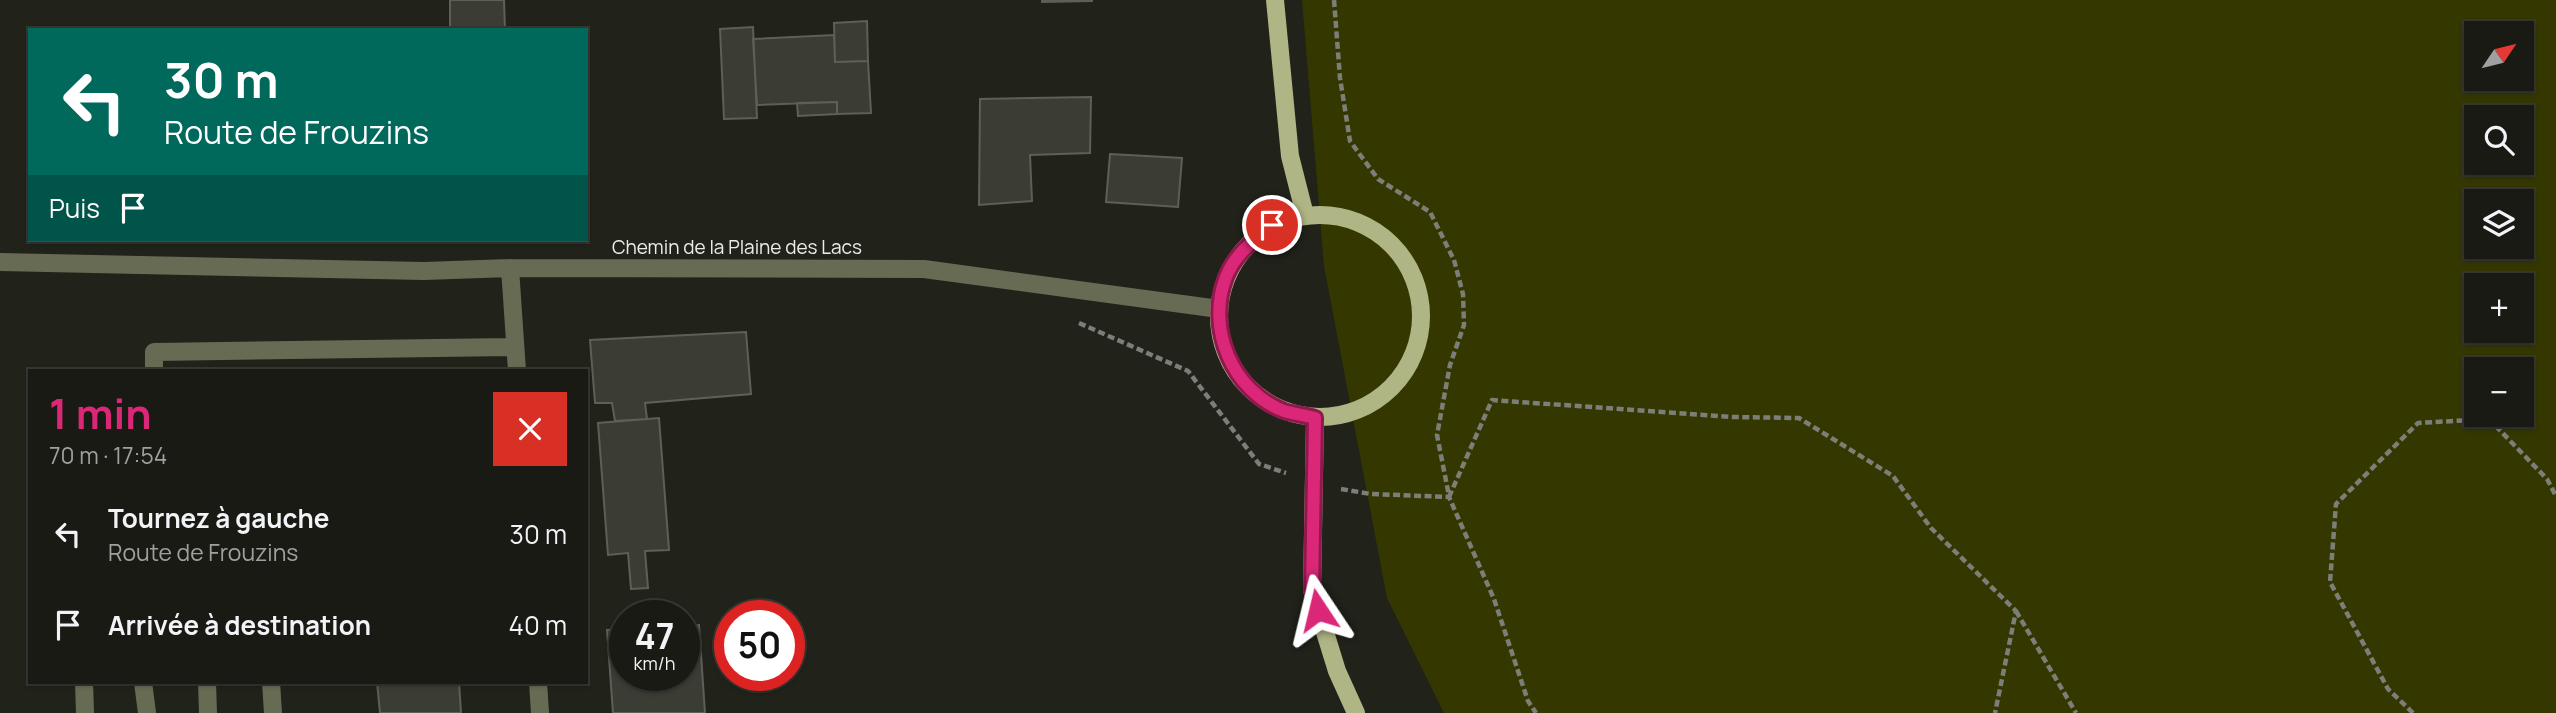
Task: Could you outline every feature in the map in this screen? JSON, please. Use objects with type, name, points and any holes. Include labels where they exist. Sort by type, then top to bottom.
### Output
[{"type":"main road","points":[[1275,0],[1290,156],[1305,215]]},
{"type":"main road","points":[[1305,215],[1339,215],[1371,227],[1397,249],[1409,268],[1415,278],[1423,311],[1419,345],[1404,375],[1380,399],[1349,414],[1315,418],[1284,411],[1256,395],[1235,370],[1222,341],[1219,309],[1226,276],[1245,247],[1272,225],[1305,215]]},
{"type":"main road","points":[[1315,418],[1312,590],[1336,671],[1356,713]]},
{"type":"street","name":"Chemin de la Plaine des Lacs","points":[[0,262],[424,271],[510,268],[923,269],[1219,309]]},
{"type":"street","points":[[510,268],[517,369]]},
{"type":"street","points":[[154,369],[154,352],[515,347]]},
{"type":"street","points":[[83,684],[85,713]]},
{"type":"street","points":[[144,684],[147,713]]},
{"type":"street","points":[[207,684],[208,713]]},
{"type":"street","points":[[271,684],[274,713]]},
{"type":"street","points":[[538,684],[540,713]]},
{"type":"path","points":[[1334,0],[1340,78],[1350,141],[1378,179],[1430,212],[1454,260],[1463,294],[1464,325],[1450,365],[1437,435],[1449,497],[1494,599],[1528,701],[1536,713]]},
{"type":"path","points":[[1074,320],[1188,370],[1259,464],[1312,483],[1371,495],[1449,497]]},
{"type":"path","points":[[1449,497],[1492,400],[1732,417],[1799,418],[1893,476],[1931,528],[2015,611],[2076,713]]},
{"type":"path","points":[[2413,713],[2388,689],[2330,582],[2336,504],[2418,423],[2488,419],[2547,479],[2556,496]]},
{"type":"path","points":[[1995,713],[2015,611]]},
{"type":"shaded area","points":[[1302,0],[2556,0],[2556,713],[1444,713],[1387,598],[1324,266]]},
{"type":"building","points":[[450,0],[504,0],[505,28],[450,28]]},
{"type":"building","points":[[1092,0],[1092,1],[1042,2]]},
{"type":"building","points":[[867,21],[868,61],[835,62],[834,23]]},
{"type":"building","points":[[753,27],[757,118],[724,119],[720,29]]},
{"type":"building","points":[[834,35],[835,62],[868,61],[871,113],[837,114],[837,102],[757,105],[753,39]]},
{"type":"building","points":[[1091,97],[1090,153],[1030,155],[1032,201],[979,205],[980,99]]},
{"type":"building","points":[[837,102],[837,114],[798,116],[797,103]]},
{"type":"building","points":[[1110,154],[1182,158],[1178,207],[1106,202]]},
{"type":"building","points":[[746,332],[751,394],[645,403],[647,419],[615,421],[612,403],[595,403],[590,340]]},
{"type":"building","points":[[659,418],[669,550],[645,551],[648,588],[631,589],[628,553],[608,555],[598,423]]},
{"type":"building","points":[[700,640],[705,713],[613,713],[611,691],[700,691]]},
{"type":"building","points":[[377,684],[459,684],[461,713],[380,713]]},
{"type":"route","points":[[1272,225],[1245,247],[1226,276],[1219,309],[1222,341],[1235,370],[1256,395],[1284,411],[1315,418],[1312,590],[1318,610]]}]
